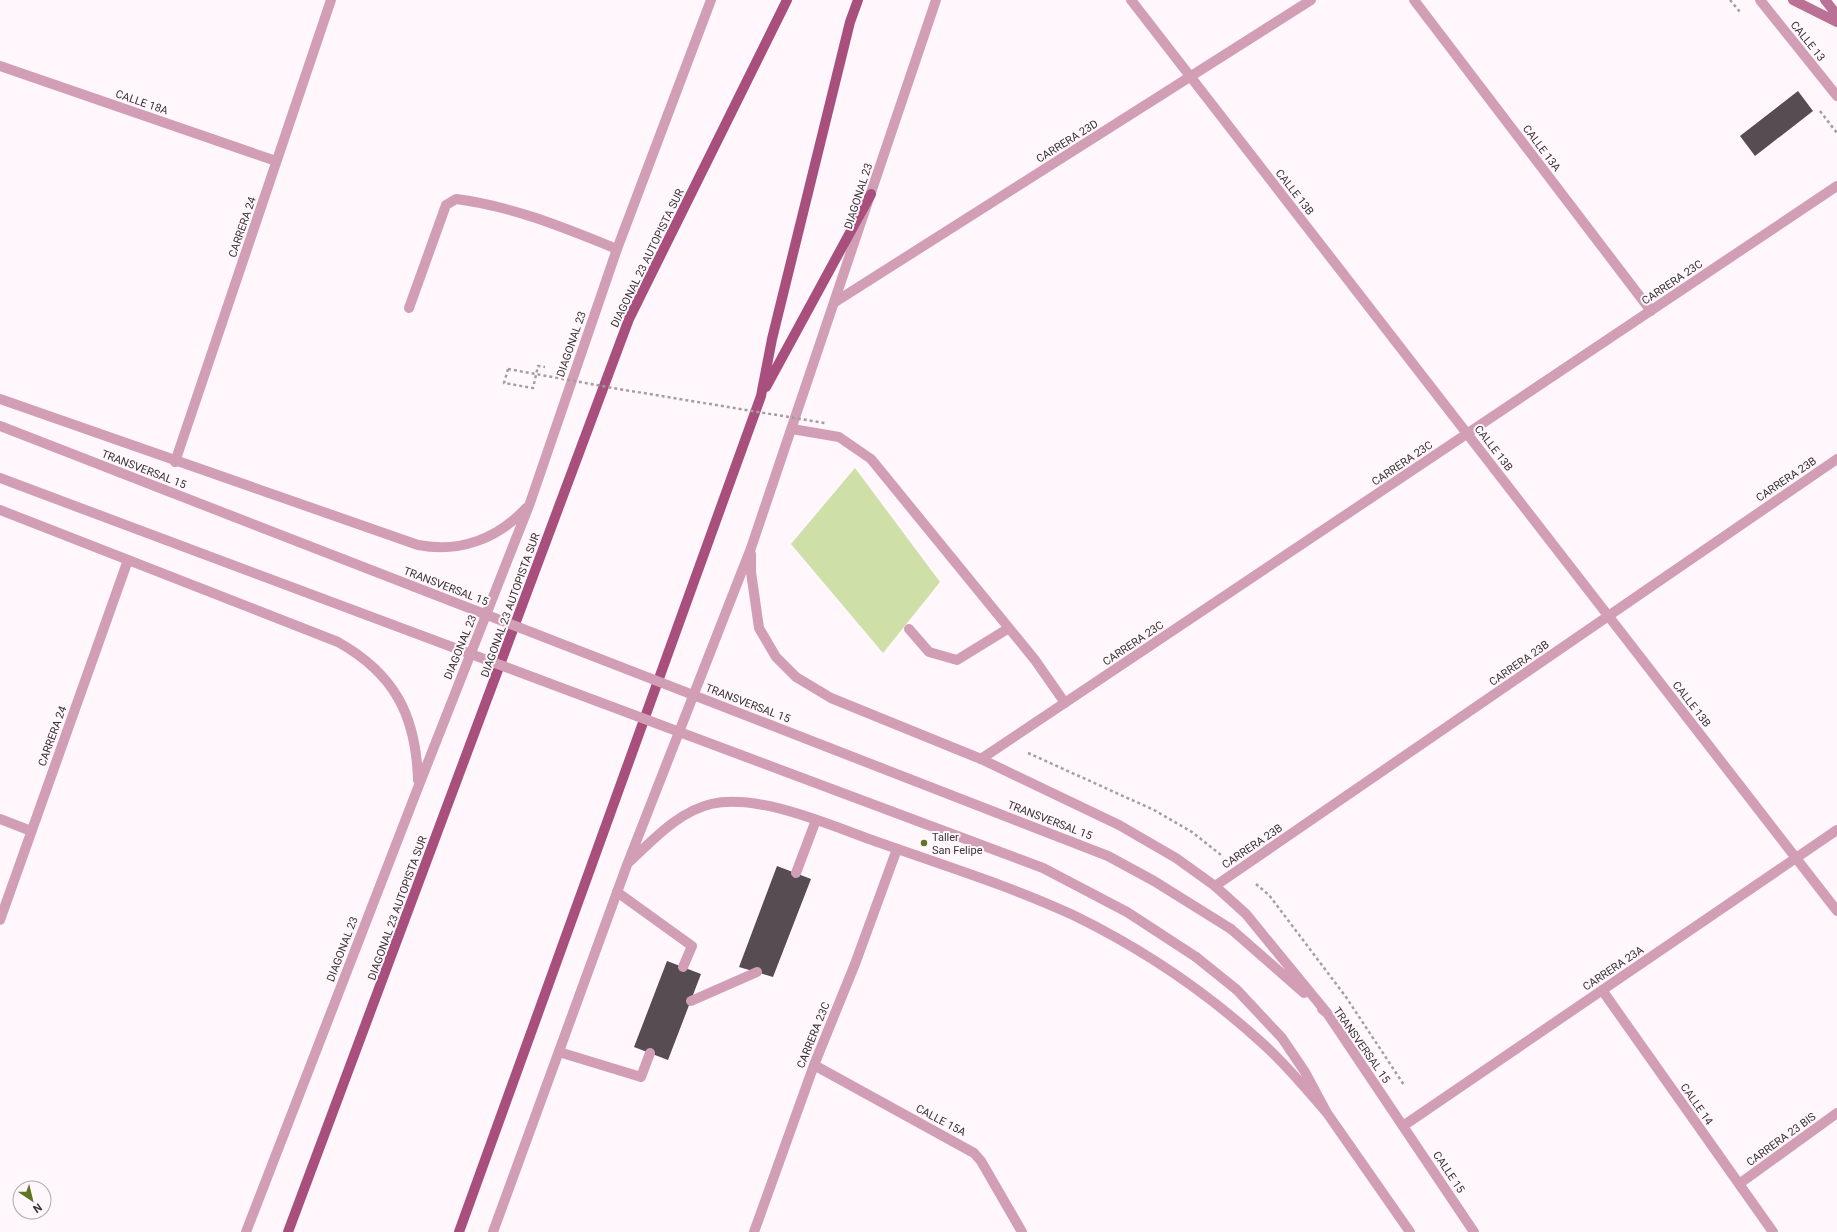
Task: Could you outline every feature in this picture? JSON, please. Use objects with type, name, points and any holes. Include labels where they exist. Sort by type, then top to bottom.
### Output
[{"type":"main road","name":"DIAGONAL 23 AUTOPISTA SUR","points":[[288,1232],[629,319],[787,0]]},
{"type":"main road","points":[[761,396],[772,339],[850,22],[858,0]]},
{"type":"main road","points":[[1793,0],[1837,22]]},
{"type":"main road","points":[[1826,0],[1837,15]]},
{"type":"main road","points":[[459,1232],[761,396],[870,194]]},
{"type":"street","name":"CARRERA 24","points":[[175,462],[331,0]]},
{"type":"street","name":"DIAGONAL 23","points":[[246,1232],[418,785],[530,503],[617,249],[711,0]]},
{"type":"street","name":"DIAGONAL 23","points":[[493,1232],[627,865],[751,548],[936,0]]},
{"type":"street","name":"CALLE 13B","points":[[1131,0],[1837,910]]},
{"type":"street","name":"CARRERA 23D","points":[[835,302],[1311,0]]},
{"type":"street","name":"CALLE 13A","points":[[1414,0],[1651,311]]},
{"type":"street","name":"CALLE 13","points":[[1760,0],[1837,96]]},
{"type":"street","name":"CALLE 18A","points":[[0,66],[276,161]]},
{"type":"street","name":"CARRERA 23C","points":[[981,759],[1837,186]]},
{"type":"street","points":[[409,308],[446,206],[456,199],[482,202],[562,226],[617,249]]},
{"type":"street","points":[[0,399],[175,462],[406,542],[429,547],[456,546],[484,539],[511,523],[530,503]]},
{"type":"street","name":"TRANSVERSAL 15","points":[[0,426],[1108,856],[1154,881],[1230,929],[1327,1013],[1403,1126]]},
{"type":"street","points":[[792,429],[839,437],[871,459],[1035,660],[1065,703]]},
{"type":"street","name":"CARRERA 23B","points":[[1215,886],[1837,459]]},
{"type":"street","points":[[0,478],[1043,868],[1127,912],[1196,957],[1237,990],[1282,1038],[1305,1072],[1327,1113]]},
{"type":"street","points":[[0,510],[338,642],[360,655],[384,678],[404,708],[415,738],[418,753],[418,785]]},
{"type":"street","points":[[751,548],[751,572],[759,628],[766,642],[786,669],[804,683],[831,698],[981,759],[1149,841],[1176,858],[1215,886],[1246,914],[1327,1013]]},
{"type":"street","name":"CARRERA 24","points":[[0,920],[128,560]]},
{"type":"street","points":[[909,629],[929,652],[957,660],[1009,628]]},
{"type":"street","points":[[627,865],[666,828],[696,809],[729,801],[747,802],[816,820],[1041,901],[1072,915],[1122,941],[1199,991],[1225,1010],[1262,1043],[1327,1113],[1410,1232]]},
{"type":"street","points":[[0,819],[31,831]]},
{"type":"street","points":[[796,873],[816,820]]},
{"type":"street","name":"CARRERA 23A","points":[[1403,1126],[1837,830]]},
{"type":"street","name":"CARRERA 23C","points":[[754,1232],[814,1065],[897,849]]},
{"type":"street","points":[[617,892],[692,946],[683,967]]},
{"type":"street","points":[[691,1001],[757,972]]},
{"type":"street","name":"CALLE 14","points":[[1602,990],[1773,1232]]},
{"type":"street","points":[[559,1052],[641,1078],[650,1053]]},
{"type":"street","name":"CALLE 15A","points":[[814,1065],[974,1153],[981,1161],[1022,1232]]},
{"type":"street","name":"CARRERA 23 BIS","points":[[1739,1184],[1837,1113]]},
{"type":"street","name":"CALLE 15","points":[[1403,1126],[1474,1232]]},
{"type":"path","points":[[545,367],[538,366],[532,388],[504,383],[508,369],[613,388],[825,423]]},
{"type":"green space","points":[[855,468],[940,582],[883,653],[791,544]]},
{"type":"building","points":[[1798,91],[1813,111],[1755,156],[1740,136]]},
{"type":"building","points":[[777,866],[811,879],[773,977],[739,967]]},
{"type":"building","points":[[667,961],[701,974],[668,1060],[634,1047]]},
{"type":"place","name":"Taller San Felipe","points":[[924,843]]}]
